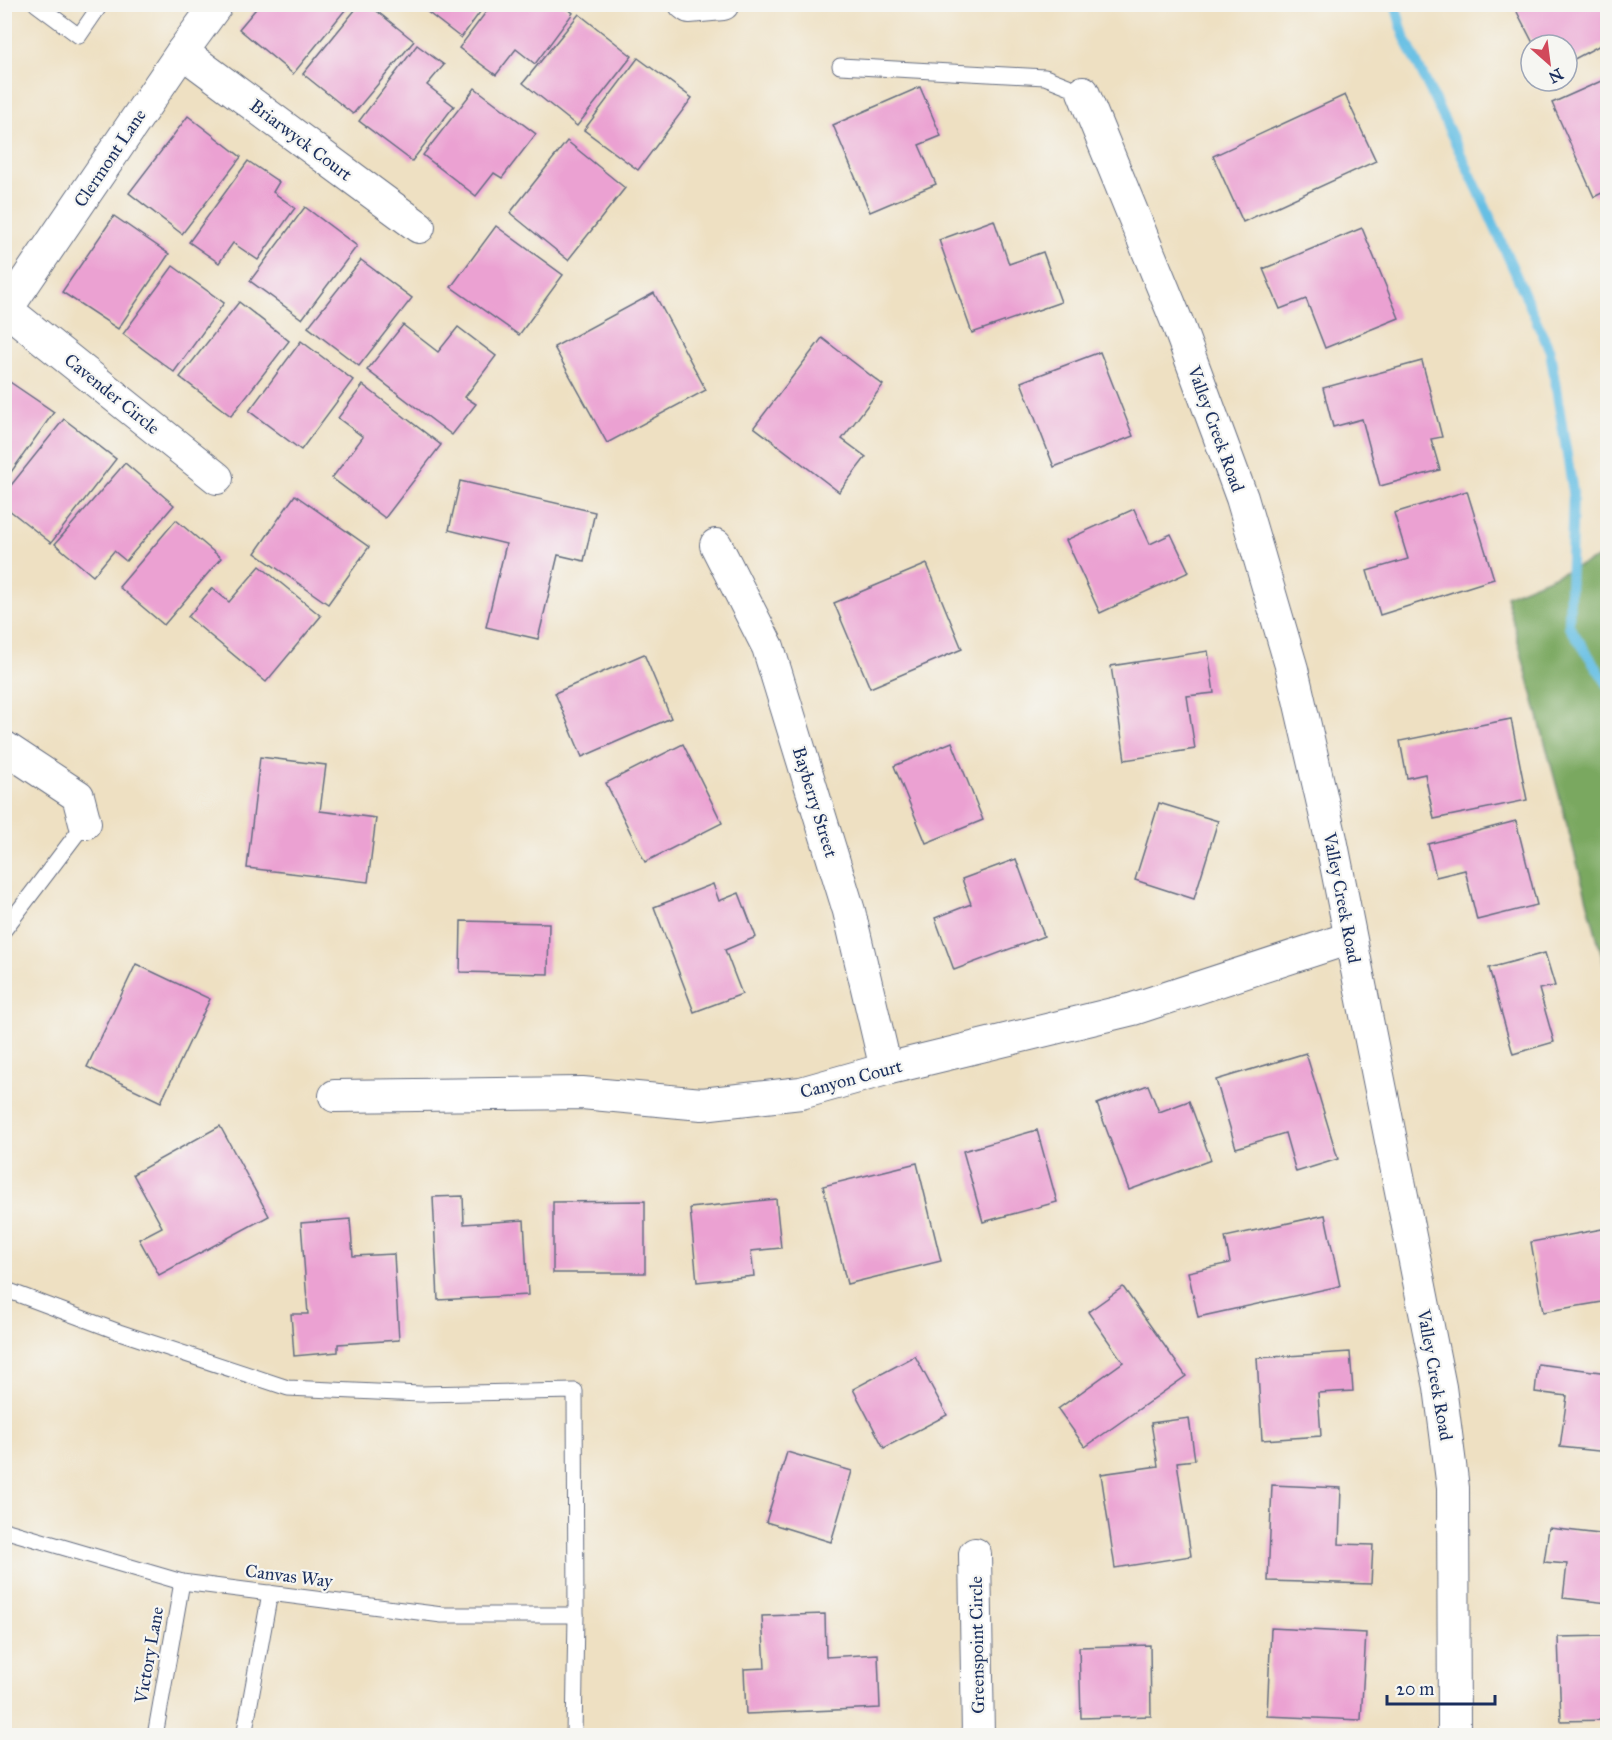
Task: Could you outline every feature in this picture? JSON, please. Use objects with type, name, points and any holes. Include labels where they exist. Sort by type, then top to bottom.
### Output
[{"type":"street","name":"Clermont Lane","points":[[6,311],[217,4]]},
{"type":"street","points":[[685,4],[689,7],[723,4]]},
{"type":"street","name":"Briarwyck Court","points":[[182,52],[419,227]]},
{"type":"street","name":"Valley Creek Road","points":[[1083,92],[1176,322],[1242,498],[1292,669],[1331,839],[1440,1387],[1453,1488],[1454,1736]]},
{"type":"street","name":"Cavender Circle","points":[[6,311],[217,478]]},
{"type":"street","name":"Bayberry Street","points":[[716,545],[768,647],[849,911],[886,1069]]},
{"type":"street","points":[[4,747],[78,796],[85,823]]},
{"type":"street","name":"Canyon Court","points":[[335,1096],[582,1093],[702,1104],[801,1093],[886,1069],[1134,1009],[1350,938]]},
{"type":"street","name":"Greenspoint Circle","points":[[975,1554],[978,1736]]},
{"type":"lane","points":[[36,4],[79,36],[101,4]]},
{"type":"lane","points":[[840,66],[1044,77],[1083,92]]},
{"type":"lane","points":[[4,930],[85,823]]},
{"type":"lane","points":[[4,1289],[118,1332],[288,1388],[420,1394],[575,1391],[574,1736]]},
{"type":"lane","name":"Canvas Way","points":[[4,1530],[182,1582],[442,1615],[576,1615]]},
{"type":"lane","name":"Victory Lane","points":[[155,1736],[182,1582]]},
{"type":"lane","points":[[244,1736],[270,1593]]},
{"type":"green space","points":[[1607,554],[1607,975],[1506,596]]},
{"type":"building","points":[[260,4],[350,4],[293,74],[239,29]]},
{"type":"building","points":[[360,4],[368,4],[414,41],[353,114],[303,74]]},
{"type":"building","points":[[417,4],[486,4],[461,38]]},
{"type":"building","points":[[492,4],[562,4],[573,13],[535,64],[516,49],[496,75],[459,48]]},
{"type":"building","points":[[1513,4],[1608,4],[1608,41],[1579,57],[1579,33],[1528,33]]},
{"type":"building","points":[[579,14],[632,56],[577,126],[523,83]]},
{"type":"building","points":[[417,45],[444,65],[427,85],[454,106],[412,161],[359,121]]},
{"type":"building","points":[[638,58],[692,98],[638,170],[584,130]]},
{"type":"building","points":[[1608,78],[1608,190],[1594,197],[1552,103],[1579,93],[1579,91]]},
{"type":"building","points":[[920,87],[941,136],[919,145],[936,184],[870,212],[833,125]]},
{"type":"building","points":[[475,88],[536,134],[502,178],[494,173],[476,196],[423,155]]},
{"type":"building","points":[[1345,95],[1376,161],[1243,222],[1213,156]]},
{"type":"building","points":[[188,116],[241,157],[182,234],[129,193]]},
{"type":"building","points":[[567,141],[625,188],[568,260],[510,213]]},
{"type":"building","points":[[248,161],[279,182],[273,192],[295,208],[258,260],[233,243],[219,263],[189,242]]},
{"type":"building","points":[[305,207],[357,246],[302,319],[250,281]]},
{"type":"building","points":[[114,216],[169,254],[118,329],[62,292]]},
{"type":"building","points":[[994,220],[1009,264],[1043,252],[1061,302],[972,333],[939,240]]},
{"type":"building","points":[[496,226],[563,275],[519,335],[451,287]]},
{"type":"building","points":[[1362,228],[1399,318],[1325,348],[1306,299],[1280,309],[1263,269]]},
{"type":"building","points":[[361,260],[412,298],[359,366],[308,327]]},
{"type":"building","points":[[173,266],[224,303],[174,372],[123,334]]},
{"type":"building","points":[[654,293],[706,390],[607,443],[554,347]]},
{"type":"building","points":[[239,302],[289,341],[231,416],[180,377]]},
{"type":"building","points":[[403,325],[438,352],[458,327],[496,356],[465,397],[476,404],[452,435],[367,370]]},
{"type":"building","points":[[822,338],[883,385],[842,439],[866,457],[839,492],[754,427]]},
{"type":"building","points":[[301,341],[353,380],[301,450],[249,411]]},
{"type":"building","points":[[1100,352],[1133,436],[1054,467],[1021,382]]},
{"type":"building","points":[[1422,361],[1442,437],[1431,439],[1440,470],[1380,486],[1362,419],[1333,427],[1323,388]]},
{"type":"building","points":[[4,378],[54,412],[4,482]]},
{"type":"building","points":[[363,385],[441,445],[385,518],[332,478],[363,437],[338,418]]},
{"type":"building","points":[[64,419],[116,459],[51,543],[4,506],[4,494]]},
{"type":"building","points":[[125,463],[174,505],[126,561],[114,551],[93,576],[55,544]]},
{"type":"building","points":[[460,481],[595,512],[584,561],[558,555],[538,639],[486,627],[506,544],[449,530]]},
{"type":"building","points":[[1467,491],[1494,579],[1380,615],[1367,571],[1408,559],[1394,513]]},
{"type":"building","points":[[295,495],[369,547],[328,604],[255,553]]},
{"type":"building","points":[[1134,509],[1150,544],[1171,534],[1189,572],[1100,613],[1066,540]]},
{"type":"building","points":[[176,520],[221,558],[164,625],[119,587]]},
{"type":"building","points":[[927,564],[962,649],[870,688],[834,603]]},
{"type":"building","points":[[260,566],[321,616],[266,682],[188,617],[212,588],[229,602]]},
{"type":"building","points":[[1208,651],[1214,693],[1187,696],[1195,749],[1125,760],[1111,666]]},
{"type":"building","points":[[644,654],[671,718],[582,757],[555,693]]},
{"type":"building","points":[[1511,719],[1527,800],[1434,819],[1425,774],[1407,778],[1400,741]]},
{"type":"building","points":[[952,742],[983,820],[926,843],[894,766]]},
{"type":"building","points":[[683,744],[722,823],[645,862],[606,783]]},
{"type":"building","points":[[260,757],[326,765],[320,811],[376,818],[368,882],[247,868]]},
{"type":"building","points":[[1159,803],[1218,821],[1194,899],[1135,880]]},
{"type":"building","points":[[1516,821],[1537,905],[1477,920],[1465,870],[1436,877],[1428,844]]},
{"type":"building","points":[[1016,859],[1044,936],[954,970],[935,918],[971,904],[962,879]]},
{"type":"building","points":[[713,884],[719,901],[739,893],[756,937],[725,950],[742,994],[694,1012],[654,907]]},
{"type":"building","points":[[461,921],[549,923],[548,974],[460,972]]},
{"type":"building","points":[[1545,953],[1555,986],[1539,989],[1554,1042],[1513,1054],[1489,968]]},
{"type":"building","points":[[136,964],[210,999],[161,1102],[87,1067]]},
{"type":"building","points":[[1306,1053],[1338,1159],[1296,1172],[1285,1133],[1236,1148],[1216,1080]]},
{"type":"building","points":[[1148,1085],[1159,1112],[1189,1101],[1211,1160],[1129,1190],[1097,1104]]},
{"type":"building","points":[[220,1126],[269,1216],[159,1275],[139,1239],[162,1227],[133,1174]]},
{"type":"building","points":[[1037,1130],[1057,1202],[983,1222],[963,1151]]},
{"type":"building","points":[[917,1163],[941,1261],[847,1284],[823,1186]]},
{"type":"building","points":[[463,1196],[464,1224],[524,1220],[528,1295],[438,1300],[433,1197]]},
{"type":"building","points":[[776,1199],[781,1248],[751,1251],[754,1276],[697,1282],[690,1208]]},
{"type":"building","points":[[645,1201],[645,1273],[553,1273],[553,1202]]},
{"type":"building","points":[[1325,1215],[1340,1286],[1198,1317],[1188,1272],[1230,1263],[1225,1237]]},
{"type":"building","points":[[350,1219],[353,1256],[394,1254],[399,1340],[338,1344],[338,1352],[294,1356],[291,1314],[308,1314],[301,1223]]},
{"type":"building","points":[[1608,1228],[1608,1301],[1543,1312],[1531,1242]]},
{"type":"building","points":[[1123,1287],[1186,1376],[1085,1447],[1058,1409],[1123,1362],[1088,1312]]},
{"type":"building","points":[[1350,1352],[1353,1391],[1318,1393],[1321,1436],[1262,1440],[1257,1358]]},
{"type":"building","points":[[915,1356],[947,1415],[884,1448],[853,1389]]},
{"type":"building","points":[[1538,1364],[1608,1373],[1608,1452],[1560,1447],[1567,1396],[1535,1392]]},
{"type":"building","points":[[1189,1418],[1195,1460],[1177,1462],[1191,1556],[1115,1568],[1101,1474],[1158,1466],[1151,1423]]},
{"type":"building","points":[[787,1452],[852,1471],[831,1542],[766,1522]]},
{"type":"building","points":[[1272,1485],[1341,1488],[1339,1544],[1373,1545],[1371,1584],[1268,1581]]},
{"type":"building","points":[[1549,1528],[1608,1535],[1608,1603],[1563,1598],[1567,1564],[1544,1562]]},
{"type":"building","points":[[825,1614],[826,1657],[878,1654],[880,1708],[746,1714],[744,1669],[765,1668],[762,1616]]},
{"type":"building","points":[[1271,1628],[1366,1633],[1361,1720],[1267,1716]]},
{"type":"building","points":[[1608,1636],[1608,1720],[1561,1721],[1558,1637]]},
{"type":"building","points":[[1150,1645],[1151,1716],[1081,1718],[1079,1647]]},
{"type":"waterway","points":[[1395,4],[1404,36],[1478,190],[1550,351],[1573,492],[1569,626],[1608,685]]}]
